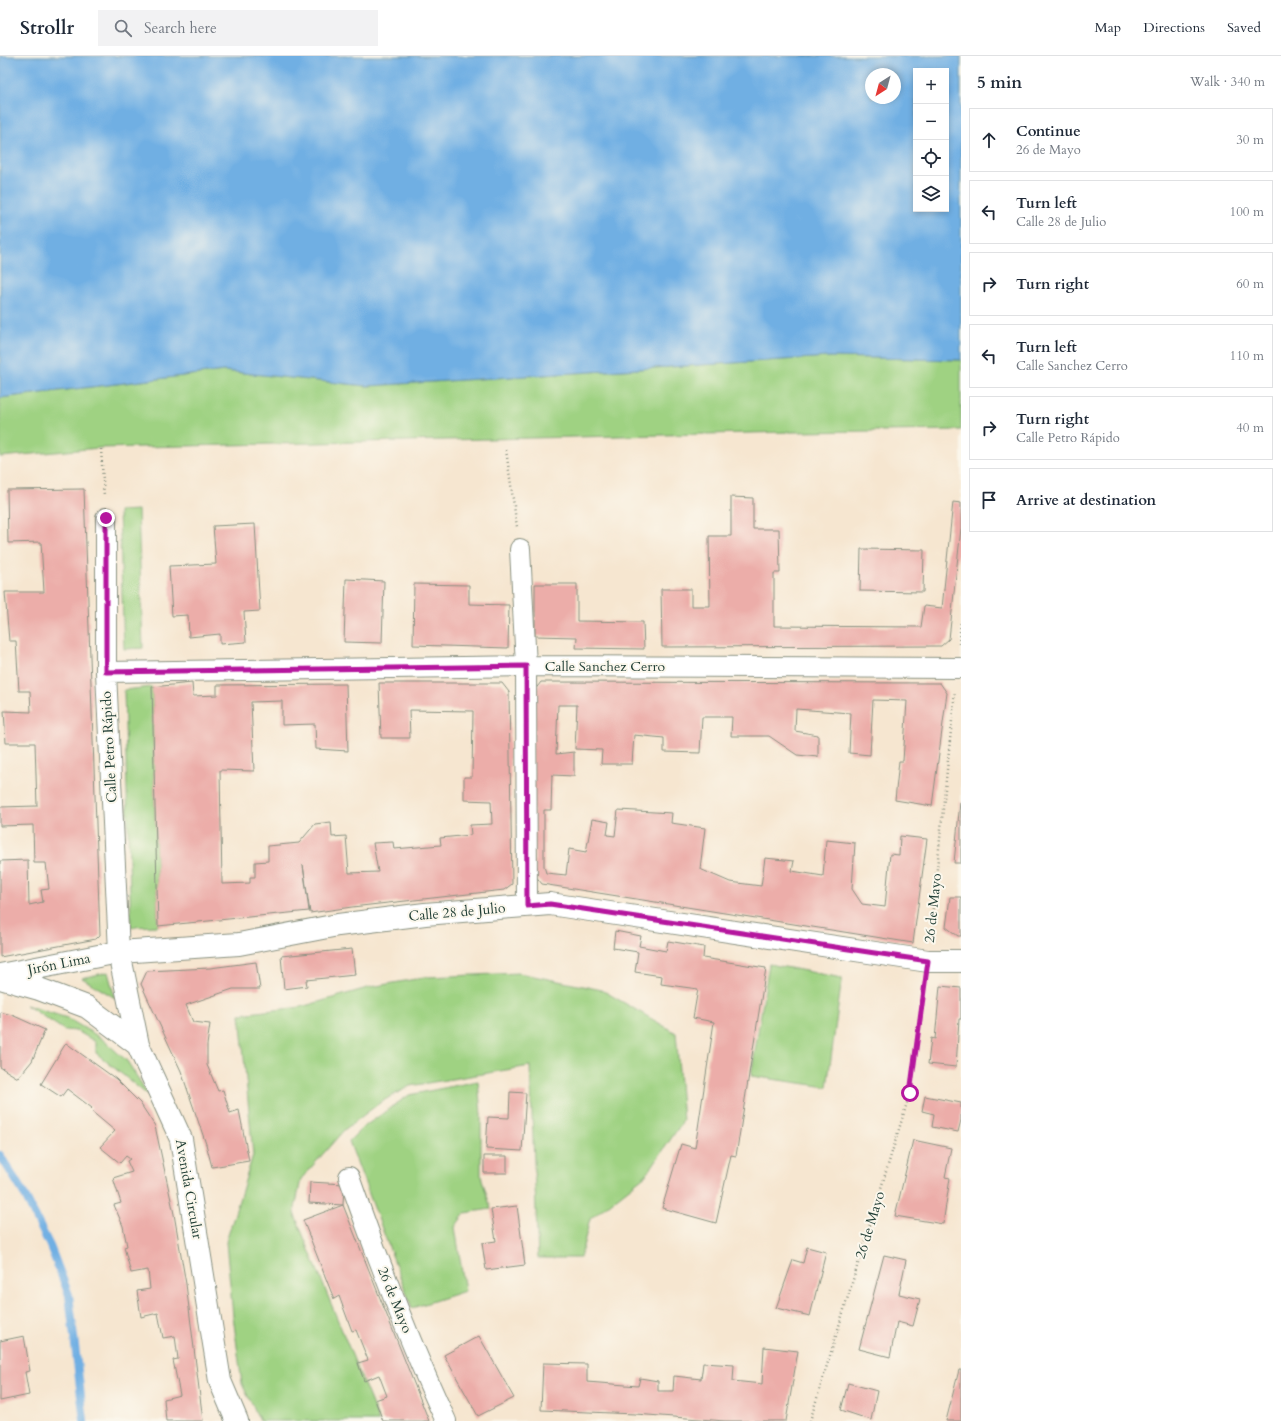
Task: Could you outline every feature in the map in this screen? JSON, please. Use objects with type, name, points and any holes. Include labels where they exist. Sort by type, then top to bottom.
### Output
[{"type":"street","name":"Calle Petro Rápido","points":[[106,518],[106,672],[119,952]]},
{"type":"street","points":[[520,549],[526,666],[527,906]]},
{"type":"street","name":"Calle Sanchez Cerro","points":[[106,672],[526,666],[959,668]]},
{"type":"street","name":"Calle 28 de Julio","points":[[119,952],[239,944],[338,924],[425,914],[550,904],[928,961],[961,961]]},
{"type":"street","points":[[119,952],[138,1045]]},
{"type":"street","name":"Jirón Lima","points":[[0,975],[119,952]]},
{"type":"street","name":"Avenida Circular","points":[[0,978],[39,988],[87,1007],[138,1045],[181,1139],[220,1381],[237,1421]]},
{"type":"street","name":"26 de Mayo","points":[[349,1177],[380,1264],[427,1379],[446,1421]]},
{"type":"street","points":[[220,1381],[225,1421]]},
{"type":"path","points":[[101,449],[106,518]]},
{"type":"path","points":[[506,450],[520,549]]},
{"type":"path","name":"26 de Mayo","points":[[810,1421],[910,1093],[928,961],[959,668],[961,620]]},
{"type":"green space","points":[[829,357],[961,360],[961,430],[793,432],[99,448],[0,457],[0,398],[224,371],[367,386]]},
{"type":"green space","points":[[138,510],[143,648],[124,649],[119,511]]},
{"type":"green space","points":[[152,687],[158,926],[131,927],[124,690]]},
{"type":"green space","points":[[769,964],[842,978],[827,1087],[751,1076]]},
{"type":"green space","points":[[108,972],[115,998],[82,978]]},
{"type":"green space","points":[[519,973],[602,990],[676,1033],[683,1121],[647,1174],[590,1219],[580,1258],[538,1258],[530,1066],[410,1086],[381,1102],[344,1130],[301,1179],[294,1213],[379,1421],[260,1421],[242,1384],[233,1316],[226,1242],[253,1155],[240,1014],[301,1007],[371,987],[427,977]]},
{"type":"green space","points":[[26,1005],[67,1018],[101,1038],[127,1061],[150,1097],[96,1053],[96,1042],[77,1031],[64,1030]]},
{"type":"green space","points":[[478,1081],[481,1114],[481,1176],[491,1209],[465,1213],[455,1227],[465,1291],[412,1308],[349,1141],[362,1128],[409,1095]]},
{"type":"water","points":[[0,56],[961,56],[961,360],[829,357],[367,386],[224,371],[0,398]]},
{"type":"building","points":[[84,489],[100,935],[96,939],[0,957],[0,861],[28,860],[29,905],[43,902],[41,890],[49,889],[46,863],[34,863],[33,825],[0,826],[0,807],[37,806],[35,743],[6,743],[4,711],[31,712],[30,691],[19,691],[16,641],[9,641],[5,592],[44,592],[41,542],[8,543],[7,490]]},
{"type":"building","points":[[731,497],[753,498],[753,529],[779,529],[780,573],[774,573],[774,626],[921,627],[924,606],[942,608],[953,502],[961,503],[961,528],[949,639],[941,646],[662,647],[661,589],[691,589],[691,606],[710,606],[709,536],[731,536]]},
{"type":"building","points":[[255,524],[260,611],[244,612],[246,642],[220,644],[220,634],[189,637],[188,615],[172,616],[169,566],[216,564],[213,526]]},
{"type":"building","points":[[861,549],[924,550],[923,592],[860,591]]},
{"type":"building","points":[[346,579],[384,581],[382,643],[344,642]]},
{"type":"building","points":[[414,584],[469,585],[469,604],[509,605],[508,648],[413,645]]},
{"type":"building","points":[[535,584],[577,584],[577,621],[643,622],[644,649],[576,648],[577,637],[535,636]]},
{"type":"building","points":[[541,682],[940,683],[947,693],[932,806],[895,800],[899,761],[903,761],[907,701],[873,700],[870,755],[849,753],[851,713],[796,709],[795,731],[818,735],[818,757],[797,755],[769,736],[731,736],[732,717],[702,717],[700,753],[664,752],[664,738],[634,735],[632,764],[601,764],[602,750],[575,749],[577,705],[558,705],[556,754],[574,752],[574,776],[552,775],[551,810],[544,810],[544,866],[546,873],[566,875],[569,849],[586,852],[592,819],[609,822],[607,835],[615,836],[618,810],[672,813],[671,823],[705,828],[700,869],[730,882],[761,886],[765,858],[794,861],[792,871],[823,876],[826,840],[855,843],[852,889],[862,904],[885,907],[890,854],[899,855],[900,836],[927,839],[913,943],[542,884],[535,875],[531,695]]},
{"type":"building","points":[[192,683],[193,696],[217,695],[217,685],[346,684],[348,751],[316,749],[315,724],[282,725],[282,701],[251,702],[254,771],[220,770],[222,884],[250,883],[250,877],[255,877],[255,862],[268,861],[268,846],[299,843],[315,824],[331,822],[332,837],[346,836],[349,873],[378,872],[373,843],[393,842],[394,849],[441,845],[440,838],[471,835],[470,825],[492,824],[491,801],[464,800],[464,777],[472,777],[473,711],[409,710],[410,738],[381,738],[379,683],[502,683],[509,692],[512,884],[504,890],[310,913],[303,865],[309,911],[158,926],[152,687]]},
{"type":"building","points":[[960,802],[961,863],[954,863]]},
{"type":"building","points":[[950,897],[961,897],[961,936],[958,936],[946,927]]},
{"type":"building","points":[[615,931],[641,936],[639,946],[666,951],[668,941],[704,947],[703,958],[766,968],[736,1156],[731,1155],[716,1223],[662,1208],[681,1144],[695,1148],[714,1022],[693,1018],[698,989],[661,984],[662,976],[635,972],[638,952],[613,948]]},
{"type":"building","points":[[352,949],[355,975],[306,980],[307,986],[284,989],[281,956]]},
{"type":"building","points":[[256,962],[260,989],[233,989],[186,1005],[193,1022],[210,1024],[207,1045],[207,1065],[218,1091],[223,1090],[230,1113],[239,1110],[249,1161],[212,1167],[206,1144],[181,1071],[141,984],[147,971],[210,968]]},
{"type":"building","points":[[940,986],[961,988],[961,1019],[959,1019],[956,1067],[928,1064],[931,1038],[935,1039]]},
{"type":"building","points":[[0,1012],[12,1015],[45,1030],[32,1061],[18,1078],[0,1067]]},
{"type":"building","points":[[66,1043],[116,1079],[140,1103],[155,1126],[174,1214],[186,1284],[203,1421],[166,1421],[164,1399],[180,1395],[173,1360],[178,1359],[175,1336],[163,1338],[158,1313],[141,1317],[137,1291],[150,1289],[148,1270],[131,1273],[124,1247],[127,1246],[123,1226],[114,1205],[121,1203],[113,1178],[132,1172],[127,1161],[130,1159],[126,1156],[120,1163],[100,1147],[115,1131],[90,1110],[92,1108],[67,1089],[61,1097],[41,1084]]},
{"type":"building","points":[[510,1092],[526,1093],[522,1151],[486,1149],[488,1117],[509,1118]]},
{"type":"building","points":[[925,1096],[961,1103],[961,1120],[958,1132],[932,1127],[934,1114],[922,1111]]},
{"type":"building","points":[[913,1140],[951,1148],[945,1177],[950,1178],[943,1224],[895,1216]]},
{"type":"building","points":[[484,1156],[507,1156],[507,1173],[484,1173]]},
{"type":"building","points":[[310,1182],[344,1184],[343,1205],[309,1203]]},
{"type":"building","points":[[343,1205],[429,1421],[383,1421],[375,1400],[387,1396],[379,1375],[364,1381],[358,1363],[368,1360],[356,1330],[352,1331],[339,1296],[334,1299],[303,1220]]},
{"type":"building","points":[[517,1206],[525,1265],[486,1270],[482,1243],[496,1241],[491,1209]]},
{"type":"building","points":[[807,1247],[826,1252],[810,1316],[776,1308],[793,1260],[803,1263]]},
{"type":"building","points":[[884,1255],[906,1260],[899,1294],[920,1299],[913,1326],[897,1322],[890,1357],[859,1349]]},
{"type":"building","points":[[24,1336],[30,1371],[25,1372],[29,1395],[0,1401],[0,1341]]},
{"type":"building","points":[[479,1336],[514,1398],[478,1416],[444,1355]]},
{"type":"building","points":[[764,1347],[798,1351],[786,1421],[725,1421],[635,1414],[541,1410],[543,1363],[587,1364],[587,1382],[638,1386],[640,1378],[658,1381],[658,1391],[673,1391],[674,1376],[701,1379],[703,1363],[734,1365],[733,1381],[762,1384]]},
{"type":"building","points":[[959,1370],[961,1370],[961,1421],[946,1421]]},
{"type":"building","points":[[848,1383],[877,1391],[871,1420],[841,1410]]},
{"type":"waterway","points":[[0,1155],[23,1192],[50,1246],[69,1295],[84,1421]]},
{"type":"route","points":[[106,518],[106,672],[526,666],[527,906],[550,904],[928,961],[910,1093]]}]
